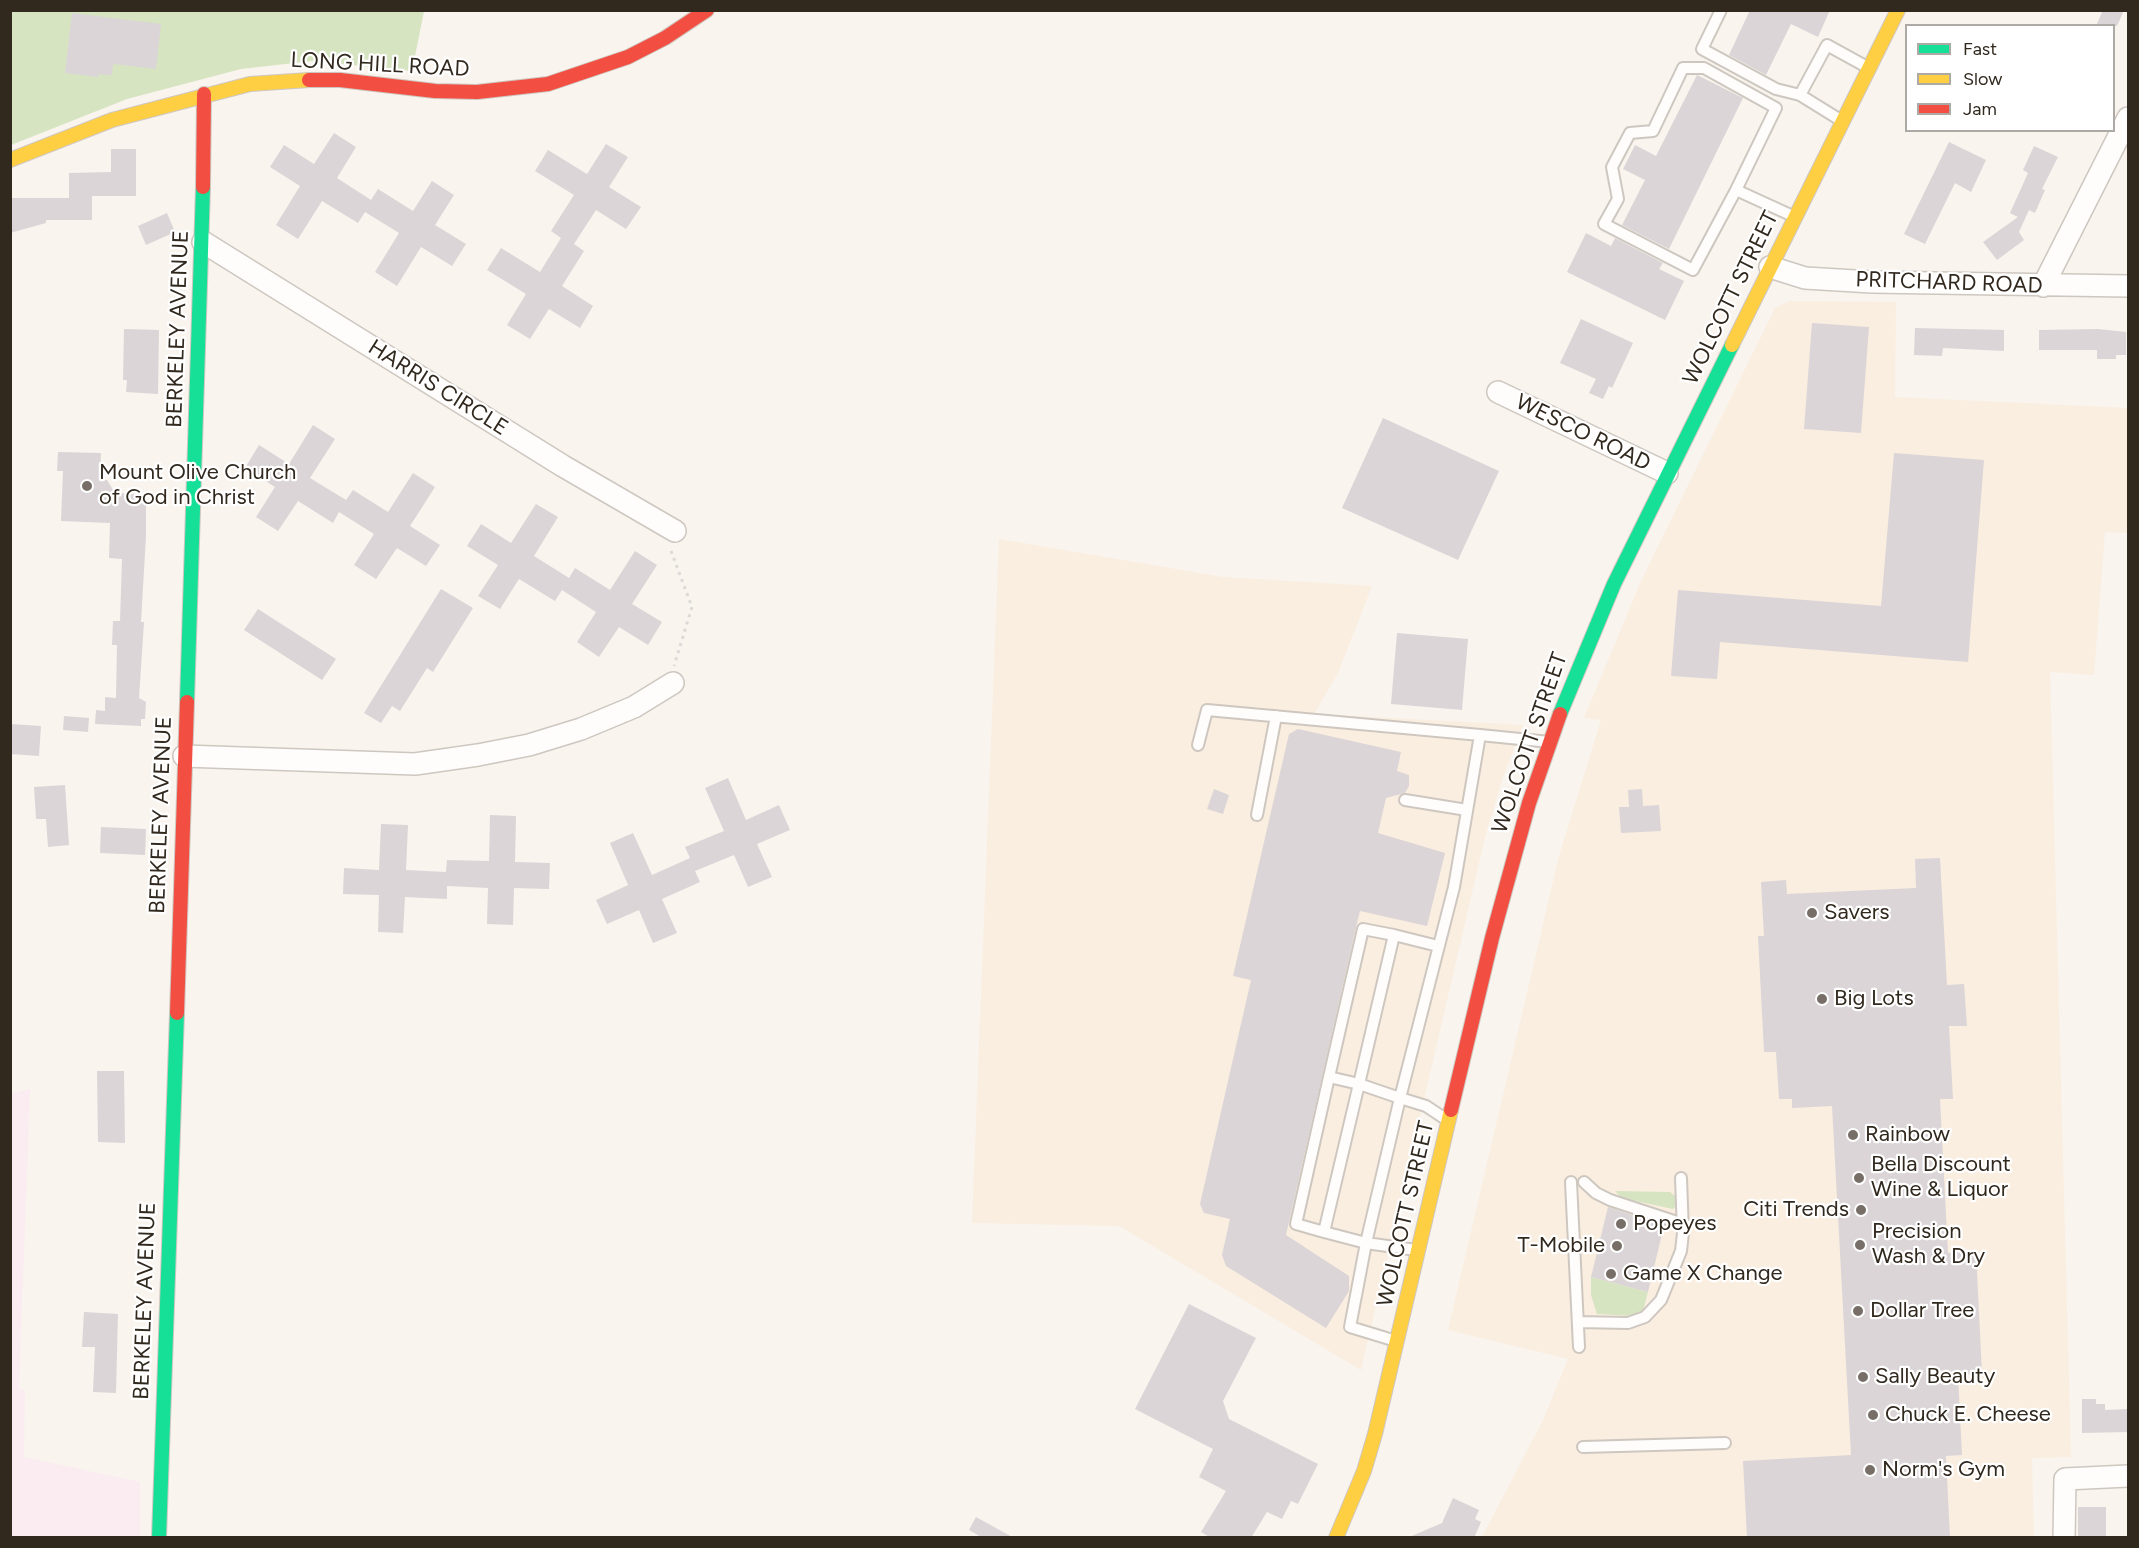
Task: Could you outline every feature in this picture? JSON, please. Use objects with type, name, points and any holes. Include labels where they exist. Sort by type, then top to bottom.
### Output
[{"type":"main road","name":"LONG HILL ROAD","points":[[10,160],[112,120],[204,94],[250,84],[295,80],[360,81],[456,92],[526,87],[571,78],[628,57],[665,38],[707,10]]},
{"type":"main road","name":"WOLCOTT STREET","points":[[1336,1538],[1370,1452],[1515,851],[1550,742],[1592,633],[1668,473],[1898,10]]},
{"type":"main road","name":"BERKELEY AVENUE","points":[[159,1538],[202,242],[204,94]]},
{"type":"street","points":[[2043,286],[2128,118]]},
{"type":"street","name":"HARRIS CIRCLE","points":[[202,242],[563,466],[675,531]]},
{"type":"street","name":"PRITCHARD ROAD","points":[[1770,267],[1805,278],[2043,286],[2128,286]]},
{"type":"street","name":"WESCO ROAD","points":[[1498,392],[1668,473]]},
{"type":"street","points":[[184,756],[415,764],[478,755],[529,745],[581,729],[634,707],[673,683]]},
{"type":"street","points":[[2064,1538],[2065,1479],[2128,1476]]},
{"type":"lane","points":[[1721,10],[1702,49],[1776,89],[1800,95],[1843,121]]},
{"type":"lane","points":[[1800,95],[1827,45],[1869,69]]},
{"type":"lane","points":[[1683,68],[1704,68],[1776,108],[1737,190],[1693,270],[1604,224],[1618,199],[1612,167],[1630,134],[1653,131],[1683,68]]},
{"type":"lane","points":[[1737,190],[1795,217]]},
{"type":"lane","points":[[1198,745],[1207,710],[1550,742]]},
{"type":"lane","points":[[1257,815],[1275,716]]},
{"type":"lane","points":[[1398,1342],[1350,1327],[1366,1243],[1400,1098],[1454,887],[1480,735]]},
{"type":"lane","points":[[1406,800],[1467,810]]},
{"type":"lane","points":[[1419,1250],[1378,1242],[1366,1243],[1296,1224],[1363,928],[1438,946]]},
{"type":"lane","points":[[1324,1232],[1394,935]]},
{"type":"lane","points":[[1329,1077],[1359,1084],[1426,1106],[1450,1122]]},
{"type":"lane","points":[[1578,1322],[1628,1323],[1645,1317],[1661,1300],[1681,1251],[1683,1224],[1681,1178]]},
{"type":"lane","points":[[1571,1182],[1579,1347]]},
{"type":"lane","points":[[1584,1182],[1596,1193],[1610,1200],[1683,1224]]},
{"type":"lane","points":[[1583,1447],[1725,1443]]},
{"type":"path","points":[[673,683],[674,659],[688,626],[692,607],[671,551],[675,531]]},
{"type":"shaded area","points":[[1789,301],[1896,302],[1895,397],[2128,408],[2128,533],[2105,532],[2094,675],[2050,672],[2071,1457],[2032,1458],[2034,1537],[1482,1537],[1543,1420],[1568,1359],[1448,1330],[1559,856],[1601,720],[1584,718],[1641,581],[1775,308]]},
{"type":"shaded area","points":[[999,539],[1223,577],[1372,586],[1338,673],[1314,714],[1523,725],[1503,777],[1485,837],[1361,1370],[1119,1226],[972,1223]]},
{"type":"shaded area","points":[[30,1089],[19,1389],[25,1390],[24,1457],[140,1482],[140,1537],[11,1537],[10,1094]]},
{"type":"green space","points":[[11,11],[424,11],[412,71],[312,61],[241,69],[127,99],[11,145]]},
{"type":"green space","points":[[1615,1191],[1670,1192],[1675,1196],[1677,1204],[1673,1209],[1622,1198]]},
{"type":"green space","points":[[1591,1277],[1648,1292],[1643,1311],[1634,1316],[1597,1314],[1591,1295]]},
{"type":"building","points":[[1750,10],[1830,10],[1818,37],[1791,24],[1766,75],[1729,55]]},
{"type":"building","points":[[2103,10],[2124,10],[2117,26],[2097,24]]},
{"type":"building","points":[[72,13],[161,24],[156,69],[113,64],[112,75],[99,74],[98,77],[65,73]]},
{"type":"building","points":[[1697,75],[1743,98],[1669,249],[1622,225],[1645,180],[1623,169],[1635,145],[1656,156]]},
{"type":"building","points":[[334,133],[356,147],[337,178],[371,200],[378,189],[413,211],[432,181],[454,195],[435,225],[466,244],[452,266],[421,247],[397,286],[375,272],[399,233],[365,212],[358,223],[322,201],[298,239],[276,225],[300,186],[270,167],[284,145],[314,164]]},
{"type":"building","points":[[1949,142],[1986,160],[1971,192],[1955,183],[1925,244],[1904,234]]},
{"type":"building","points":[[606,144],[628,157],[609,187],[641,207],[626,229],[596,210],[574,244],[584,251],[562,286],[593,306],[580,328],[549,309],[530,339],[507,325],[526,294],[487,270],[501,248],[540,272],[561,238],[551,231],[574,195],[535,171],[548,150],[587,174]]},
{"type":"building","points":[[2034,146],[2058,157],[2042,189],[2045,190],[2035,213],[2029,210],[2019,232],[2024,240],[1997,260],[1983,242],[2018,217],[2010,213],[2028,173],[2023,170]]},
{"type":"building","points":[[111,149],[136,149],[136,196],[92,196],[92,220],[46,220],[46,223],[10,233],[10,198],[69,198],[69,173],[111,172]]},
{"type":"building","points":[[167,213],[175,232],[146,245],[138,226]]},
{"type":"building","points":[[1586,233],[1611,246],[1615,238],[1663,263],[1659,269],[1684,281],[1665,320],[1567,272]]},
{"type":"building","points":[[1581,319],[1633,343],[1612,388],[1609,386],[1603,399],[1589,393],[1596,379],[1560,363]]},
{"type":"building","points":[[1812,323],[1869,327],[1861,433],[1804,429]]},
{"type":"building","points":[[1915,328],[2004,330],[2004,351],[1943,348],[1942,356],[1914,355]]},
{"type":"building","points":[[124,329],[159,330],[158,394],[126,392],[127,380],[123,380]]},
{"type":"building","points":[[2098,329],[2126,332],[2126,355],[2116,355],[2116,359],[2097,359],[2097,350],[2039,350],[2039,330]]},
{"type":"building","points":[[1383,418],[1499,471],[1458,560],[1342,508]]},
{"type":"building","points":[[313,425],[335,439],[310,478],[346,500],[353,490],[388,512],[413,473],[435,487],[410,526],[440,545],[426,566],[397,548],[376,579],[354,565],[374,534],[339,512],[333,523],[298,501],[278,531],[256,517],[275,487],[245,468],[259,445],[289,464]]},
{"type":"building","points":[[58,452],[101,453],[100,480],[107,480],[115,493],[146,494],[141,622],[144,622],[139,698],[146,702],[145,719],[141,719],[141,726],[95,724],[96,710],[105,711],[105,697],[116,698],[117,645],[112,645],[113,621],[120,621],[122,559],[109,558],[110,523],[61,521],[63,471],[57,471]]},
{"type":"building","points":[[1894,453],[1984,460],[1968,662],[1720,642],[1717,679],[1671,676],[1678,590],[1881,606]]},
{"type":"building","points":[[536,504],[558,517],[534,556],[569,578],[575,568],[610,590],[635,551],[657,565],[632,604],[662,622],[648,645],[619,627],[599,657],[577,642],[596,612],[562,590],[555,601],[519,579],[500,609],[478,596],[498,565],[467,546],[481,524],[511,543]]},
{"type":"building","points":[[441,589],[473,608],[433,672],[427,668],[400,711],[392,706],[381,723],[364,713]]},
{"type":"building","points":[[258,609],[336,659],[322,680],[244,630]]},
{"type":"building","points":[[1397,633],[1468,639],[1462,710],[1391,704]]},
{"type":"building","points":[[64,716],[89,718],[88,732],[63,730]]},
{"type":"building","points":[[10,724],[41,726],[39,756],[10,754]]},
{"type":"building","points":[[1298,729],[1401,752],[1397,771],[1409,775],[1409,786],[1405,793],[1386,798],[1378,833],[1445,853],[1427,926],[1360,911],[1286,1235],[1349,1276],[1349,1291],[1326,1328],[1226,1266],[1222,1255],[1230,1219],[1204,1213],[1200,1204],[1251,980],[1233,976],[1289,734]]},
{"type":"building","points":[[728,778],[746,820],[779,805],[790,830],[757,844],[772,877],[748,887],[734,855],[695,871],[700,882],[662,899],[677,933],[653,943],[639,910],[607,924],[596,900],[628,885],[610,843],[633,833],[652,875],[690,858],[685,847],[724,831],[705,788]]},
{"type":"building","points":[[65,785],[69,845],[48,847],[46,819],[36,819],[34,787]]},
{"type":"building","points":[[1214,789],[1229,795],[1223,814],[1207,809]]},
{"type":"building","points":[[1642,789],[1643,806],[1659,805],[1661,831],[1621,833],[1619,807],[1629,807],[1628,790]]},
{"type":"building","points":[[490,815],[516,816],[515,862],[550,863],[549,889],[514,888],[513,925],[487,924],[488,888],[447,886],[447,899],[405,897],[403,933],[378,932],[379,895],[343,894],[344,868],[379,870],[381,824],[408,825],[406,870],[446,872],[447,860],[489,861]]},
{"type":"building","points":[[101,827],[146,829],[145,855],[100,853]]},
{"type":"building","points":[[1940,858],[1947,985],[1964,984],[1967,1026],[1949,1026],[1953,1099],[1940,1099],[1948,1253],[1976,1251],[1982,1374],[1958,1375],[1962,1455],[1946,1456],[1950,1538],[1747,1538],[1743,1461],[1851,1455],[1832,1106],[1792,1108],[1792,1099],[1779,1099],[1776,1052],[1764,1052],[1758,936],[1764,936],[1761,882],[1786,880],[1787,894],[1916,888],[1915,859]]},
{"type":"building","points":[[97,1071],[124,1071],[125,1143],[98,1142]]},
{"type":"building","points":[[1608,1207],[1664,1226],[1648,1292],[1591,1277]]},
{"type":"building","points":[[1189,1304],[1256,1338],[1223,1401],[1229,1419],[1318,1464],[1298,1504],[1291,1501],[1282,1519],[1267,1512],[1251,1538],[1211,1538],[1201,1532],[1226,1491],[1199,1477],[1213,1449],[1135,1409]]},
{"type":"building","points":[[84,1312],[118,1314],[116,1393],[93,1392],[95,1347],[82,1347]]},
{"type":"building","points":[[2082,1399],[2096,1399],[2096,1404],[2105,1404],[2105,1410],[2128,1409],[2128,1432],[2082,1433]]},
{"type":"building","points":[[1453,1498],[1479,1510],[1475,1519],[1481,1522],[1474,1538],[1407,1538],[1442,1523]]},
{"type":"building","points":[[2078,1507],[2106,1507],[2106,1538],[2078,1538]]},
{"type":"building","points":[[976,1517],[1014,1538],[983,1538],[969,1530]]},
{"type":"traffic: fast","points":[[187,702],[203,187]]},
{"type":"traffic: fast","points":[[1560,714],[1614,584],[1732,345]]},
{"type":"traffic: fast","points":[[159,1538],[177,1013]]},
{"type":"traffic: slow","points":[[1732,345],[1898,10]]},
{"type":"traffic: slow","points":[[10,160],[112,120],[250,84],[309,80]]},
{"type":"traffic: slow","points":[[1336,1538],[1364,1471],[1375,1434],[1451,1110]]},
{"type":"traffic: jam","points":[[309,80],[340,80],[435,91],[477,92],[548,84],[628,57],[665,38],[707,10]]},
{"type":"traffic: jam","points":[[203,187],[204,94]]},
{"type":"traffic: jam","points":[[177,1013],[187,702]]},
{"type":"traffic: jam","points":[[1451,1110],[1492,938],[1529,803],[1560,714]]},
{"type":"place","name":"Mount Olive Church of God in Christ","points":[[87,486]]},
{"type":"place","name":"Savers","points":[[1812,913]]},
{"type":"place","name":"Big Lots","points":[[1822,999]]},
{"type":"place","name":"Rainbow","points":[[1853,1135]]},
{"type":"place","name":"Bella Discount Wine & Liquor","points":[[1859,1178]]},
{"type":"place","name":"Citi Trends","points":[[1861,1210]]},
{"type":"place","name":"Popeyes","points":[[1621,1224]]},
{"type":"place","name":"Precision Wash & Dry","points":[[1860,1245]]},
{"type":"place","name":"T-Mobile","points":[[1617,1246]]},
{"type":"place","name":"Game X Change","points":[[1611,1274]]},
{"type":"place","name":"Dollar Tree","points":[[1858,1311]]},
{"type":"place","name":"Sally Beauty","points":[[1863,1377]]},
{"type":"place","name":"Chuck E. Cheese","points":[[1873,1415]]},
{"type":"place","name":"Norm's Gym","points":[[1870,1470]]}]
